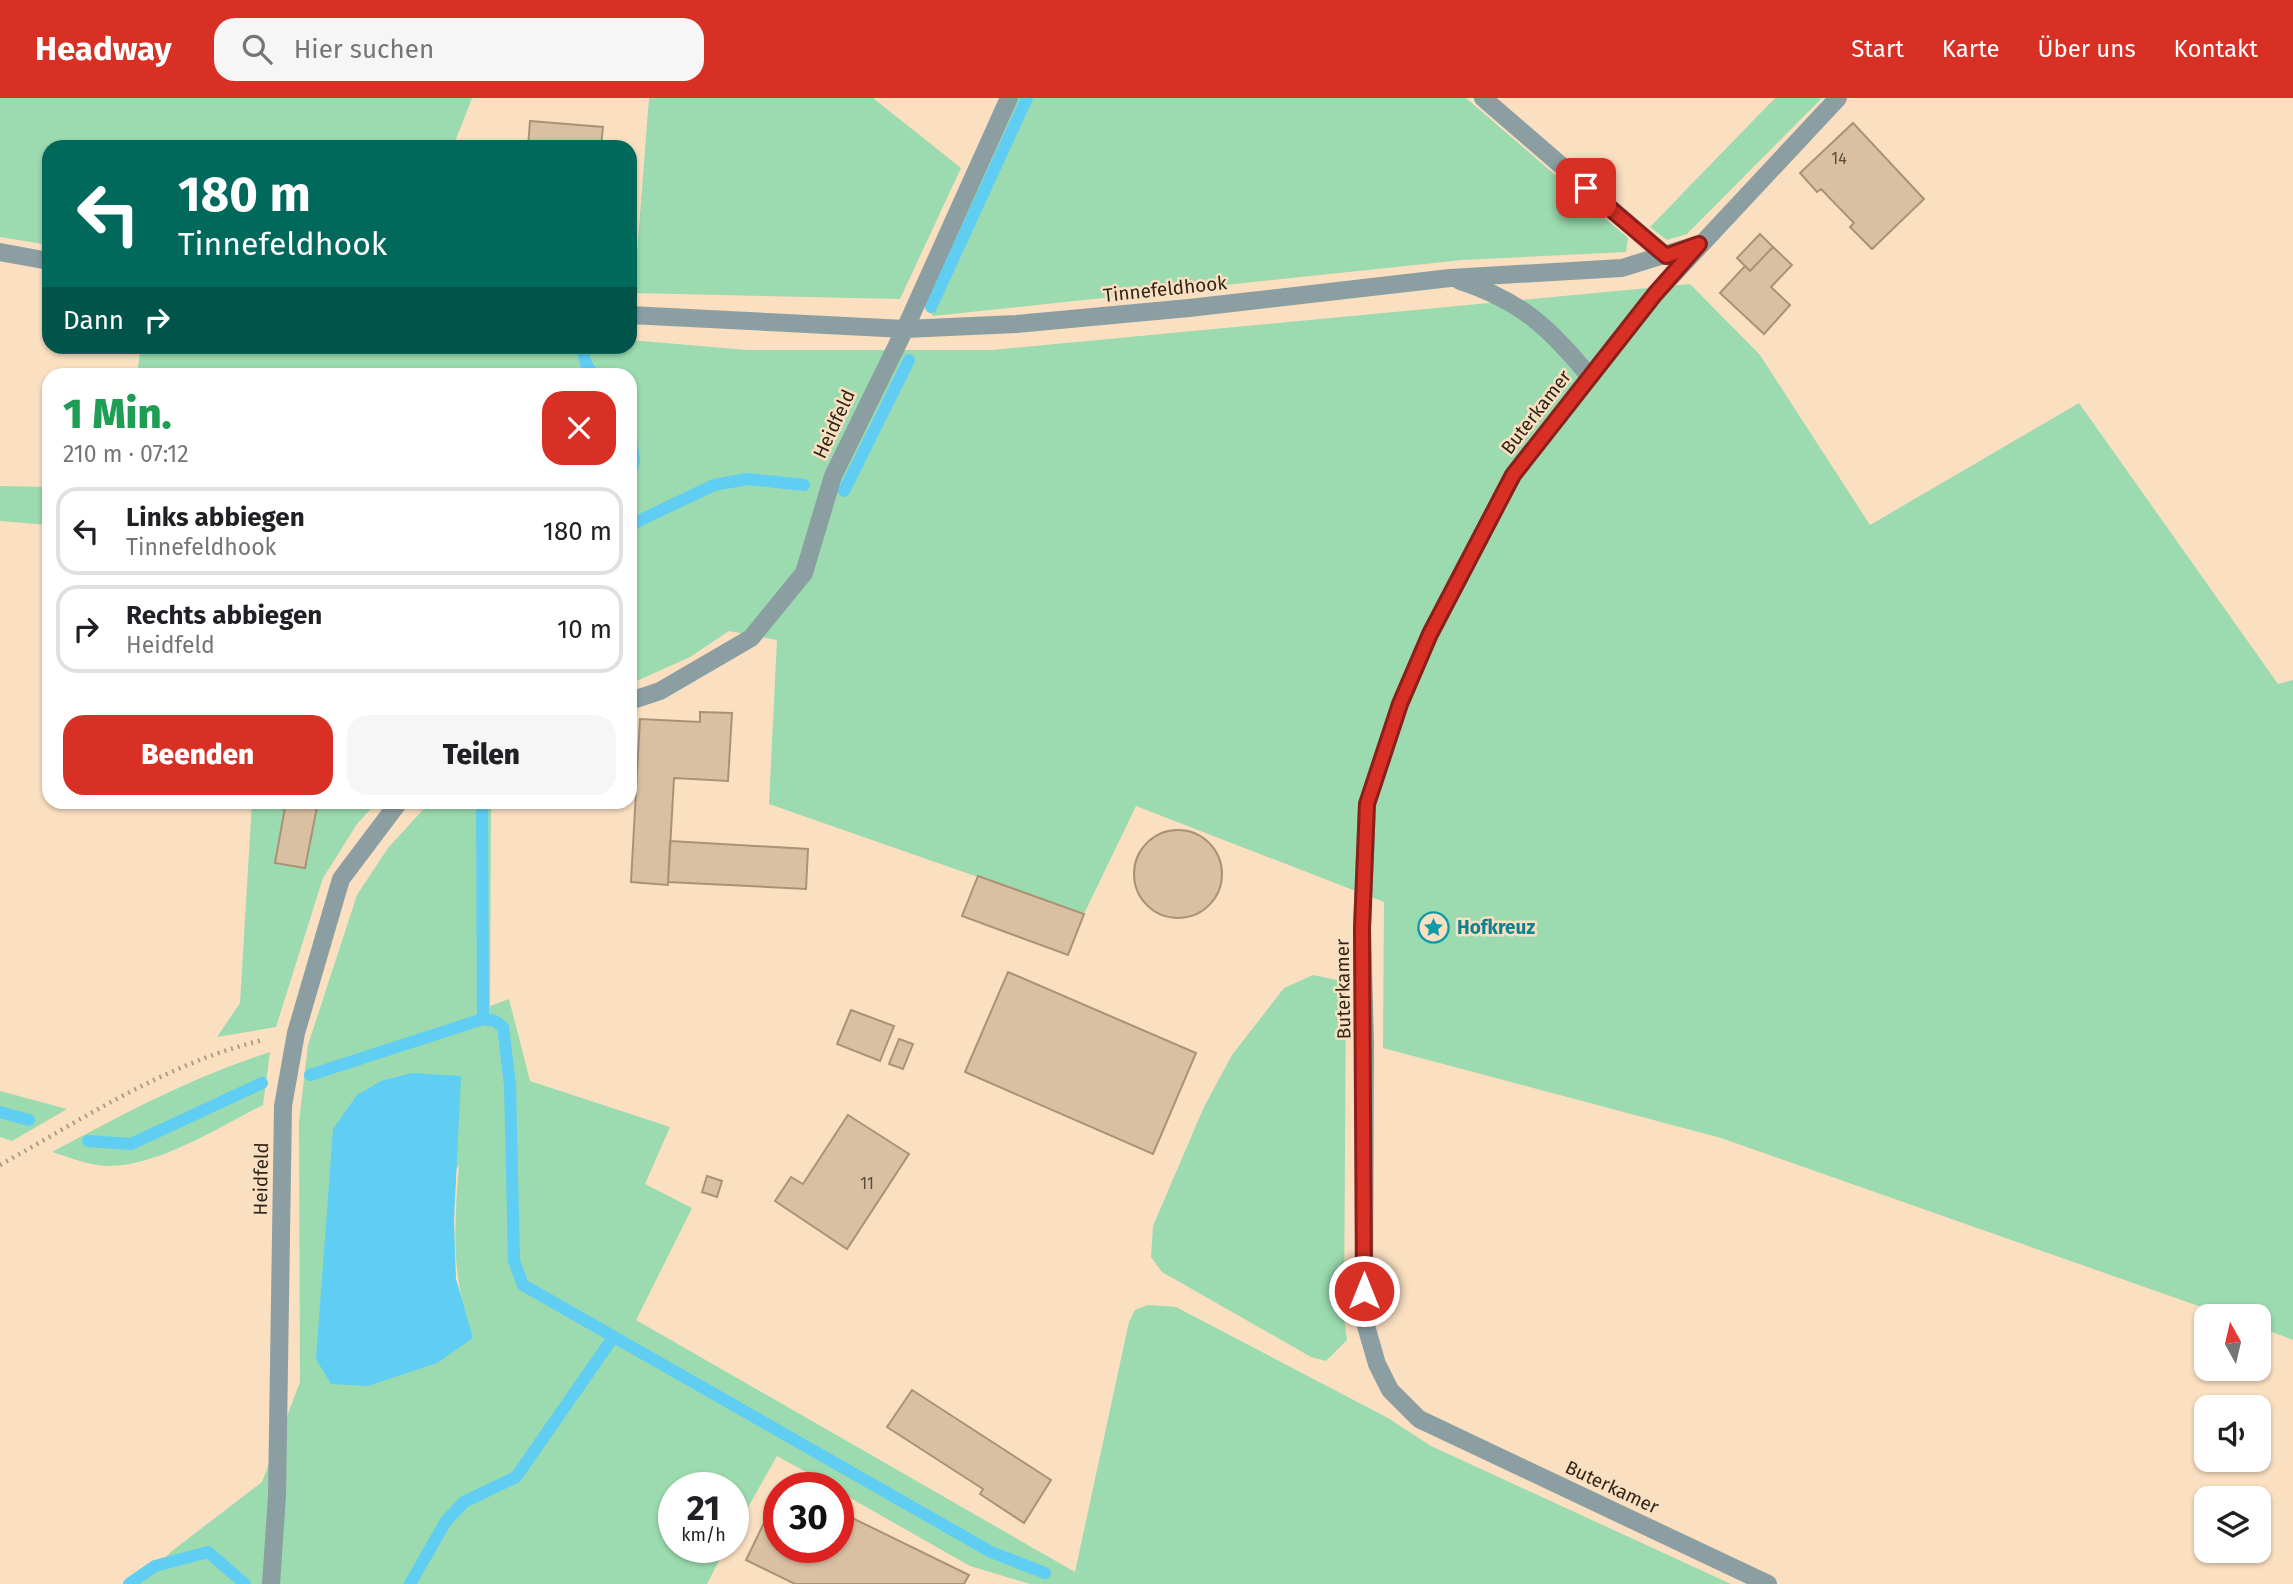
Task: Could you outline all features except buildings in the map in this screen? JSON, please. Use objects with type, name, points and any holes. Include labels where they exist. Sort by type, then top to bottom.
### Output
[{"type":"street","name":"Heidfeld","points":[[637,699],[660,691],[751,638],[804,573],[833,476],[905,329],[1009,98]]},
{"type":"street","points":[[1483,98],[1666,256]]},
{"type":"street","name":"Buterkamer","points":[[1768,1584],[1419,1419],[1390,1390],[1377,1364],[1364,1319],[1365,1041],[1362,928],[1367,804],[1400,704],[1443,610],[1513,475],[1655,294],[1699,244],[1839,98]]},
{"type":"street","name":"Tinnefeldhook","points":[[637,315],[905,329],[1016,324],[1189,308],[1450,278],[1622,268],[1699,244]]},
{"type":"street","points":[[0,252],[42,260]]},
{"type":"street","points":[[1450,278],[1487,290],[1520,306],[1563,344],[1590,377]]},
{"type":"street","name":"Heidfeld","points":[[271,1584],[277,1496],[282,1106],[296,1032],[341,879],[394,809]]},
{"type":"path","points":[[0,1165],[169,1071],[225,1049],[296,1032]]},
{"type":"green space","points":[[0,98],[472,98],[456,140],[42,140],[42,244],[0,237]]},
{"type":"green space","points":[[649,98],[873,98],[961,168],[900,299],[637,293],[637,254]]},
{"type":"green space","points":[[1018,98],[1466,98],[1628,238],[1626,252],[1462,260],[933,316],[926,307],[927,300]]},
{"type":"green space","points":[[1775,98],[1822,98],[1687,234],[1667,240],[1650,227]]},
{"type":"green space","points":[[1690,284],[1760,355],[1870,525],[2079,403],[2278,684],[2293,680],[2293,1340],[2272,1332],[2272,1304],[2194,1304],[1721,1138],[1383,1048],[1384,902],[1136,806],[1084,914],[769,804],[777,640],[729,631],[690,657],[637,681],[637,368],[138,368],[140,354],[637,354],[637,341],[747,350],[992,350]]},
{"type":"green space","points":[[0,486],[42,487],[42,524],[0,521]]},
{"type":"green space","points":[[252,809],[371,809],[357,824],[323,878],[276,1027],[217,1037],[240,1003]]},
{"type":"green space","points":[[424,809],[491,809],[490,1006],[509,999],[530,1081],[670,1127],[645,1184],[692,1208],[636,1320],[1075,1572],[1129,1322],[1135,1310],[1148,1305],[1176,1307],[1388,1418],[1431,1446],[1731,1584],[1030,1584],[970,1566],[854,1500],[854,1472],[806,1472],[777,1456],[768,1472],[763,1472],[763,1481],[749,1506],[749,1472],[658,1472],[658,1563],[718,1563],[707,1584],[137,1584],[172,1551],[262,1482],[300,1382],[299,1122],[308,1045],[357,895],[388,848]],"holes":[[[459,1165],[456,1253],[461,1295],[473,1338],[331,1384]]]},
{"type":"green space","points":[[1313,975],[1346,982],[1344,1316],[1347,1340],[1326,1361],[1311,1357],[1162,1272],[1151,1257],[1153,1226],[1204,1107],[1232,1055],[1284,988]]},
{"type":"green space","points":[[270,1052],[263,1105],[188,1144],[148,1160],[109,1166],[52,1152],[185,1085]]},
{"type":"green space","points":[[0,1091],[67,1109],[12,1141],[0,1137]]},
{"type":"water","points":[[412,1073],[461,1076],[454,1221],[456,1279],[473,1338],[437,1363],[368,1386],[331,1384],[316,1359],[333,1129],[357,1095],[381,1081]]},
{"type":"waterway","points":[[931,307],[1027,98]]},
{"type":"waterway","points":[[584,354],[589,368]]},
{"type":"waterway","points":[[844,491],[909,360]]},
{"type":"waterway","points":[[637,522],[714,485],[747,479],[804,485]]},
{"type":"waterway","points":[[482,809],[483,1019]]},
{"type":"waterway","points":[[310,1075],[483,1019],[495,1021],[503,1027],[510,1085],[514,1261],[523,1285],[991,1552],[1045,1573]]},
{"type":"waterway","points":[[88,1141],[131,1144],[262,1083]]},
{"type":"waterway","points":[[0,1112],[29,1120]]},
{"type":"waterway","points":[[410,1584],[446,1521],[464,1502],[516,1477],[612,1339]]},
{"type":"waterway","points":[[129,1584],[155,1566],[208,1552],[245,1584]]},
{"type":"place","name":"Hofkreuz","points":[[1434,927]]},
{"type":"route","points":[[1364,1291],[1365,1041],[1362,928],[1367,804],[1400,704],[1430,634],[1513,475],[1655,294],[1699,244],[1666,256],[1586,188]]}]
